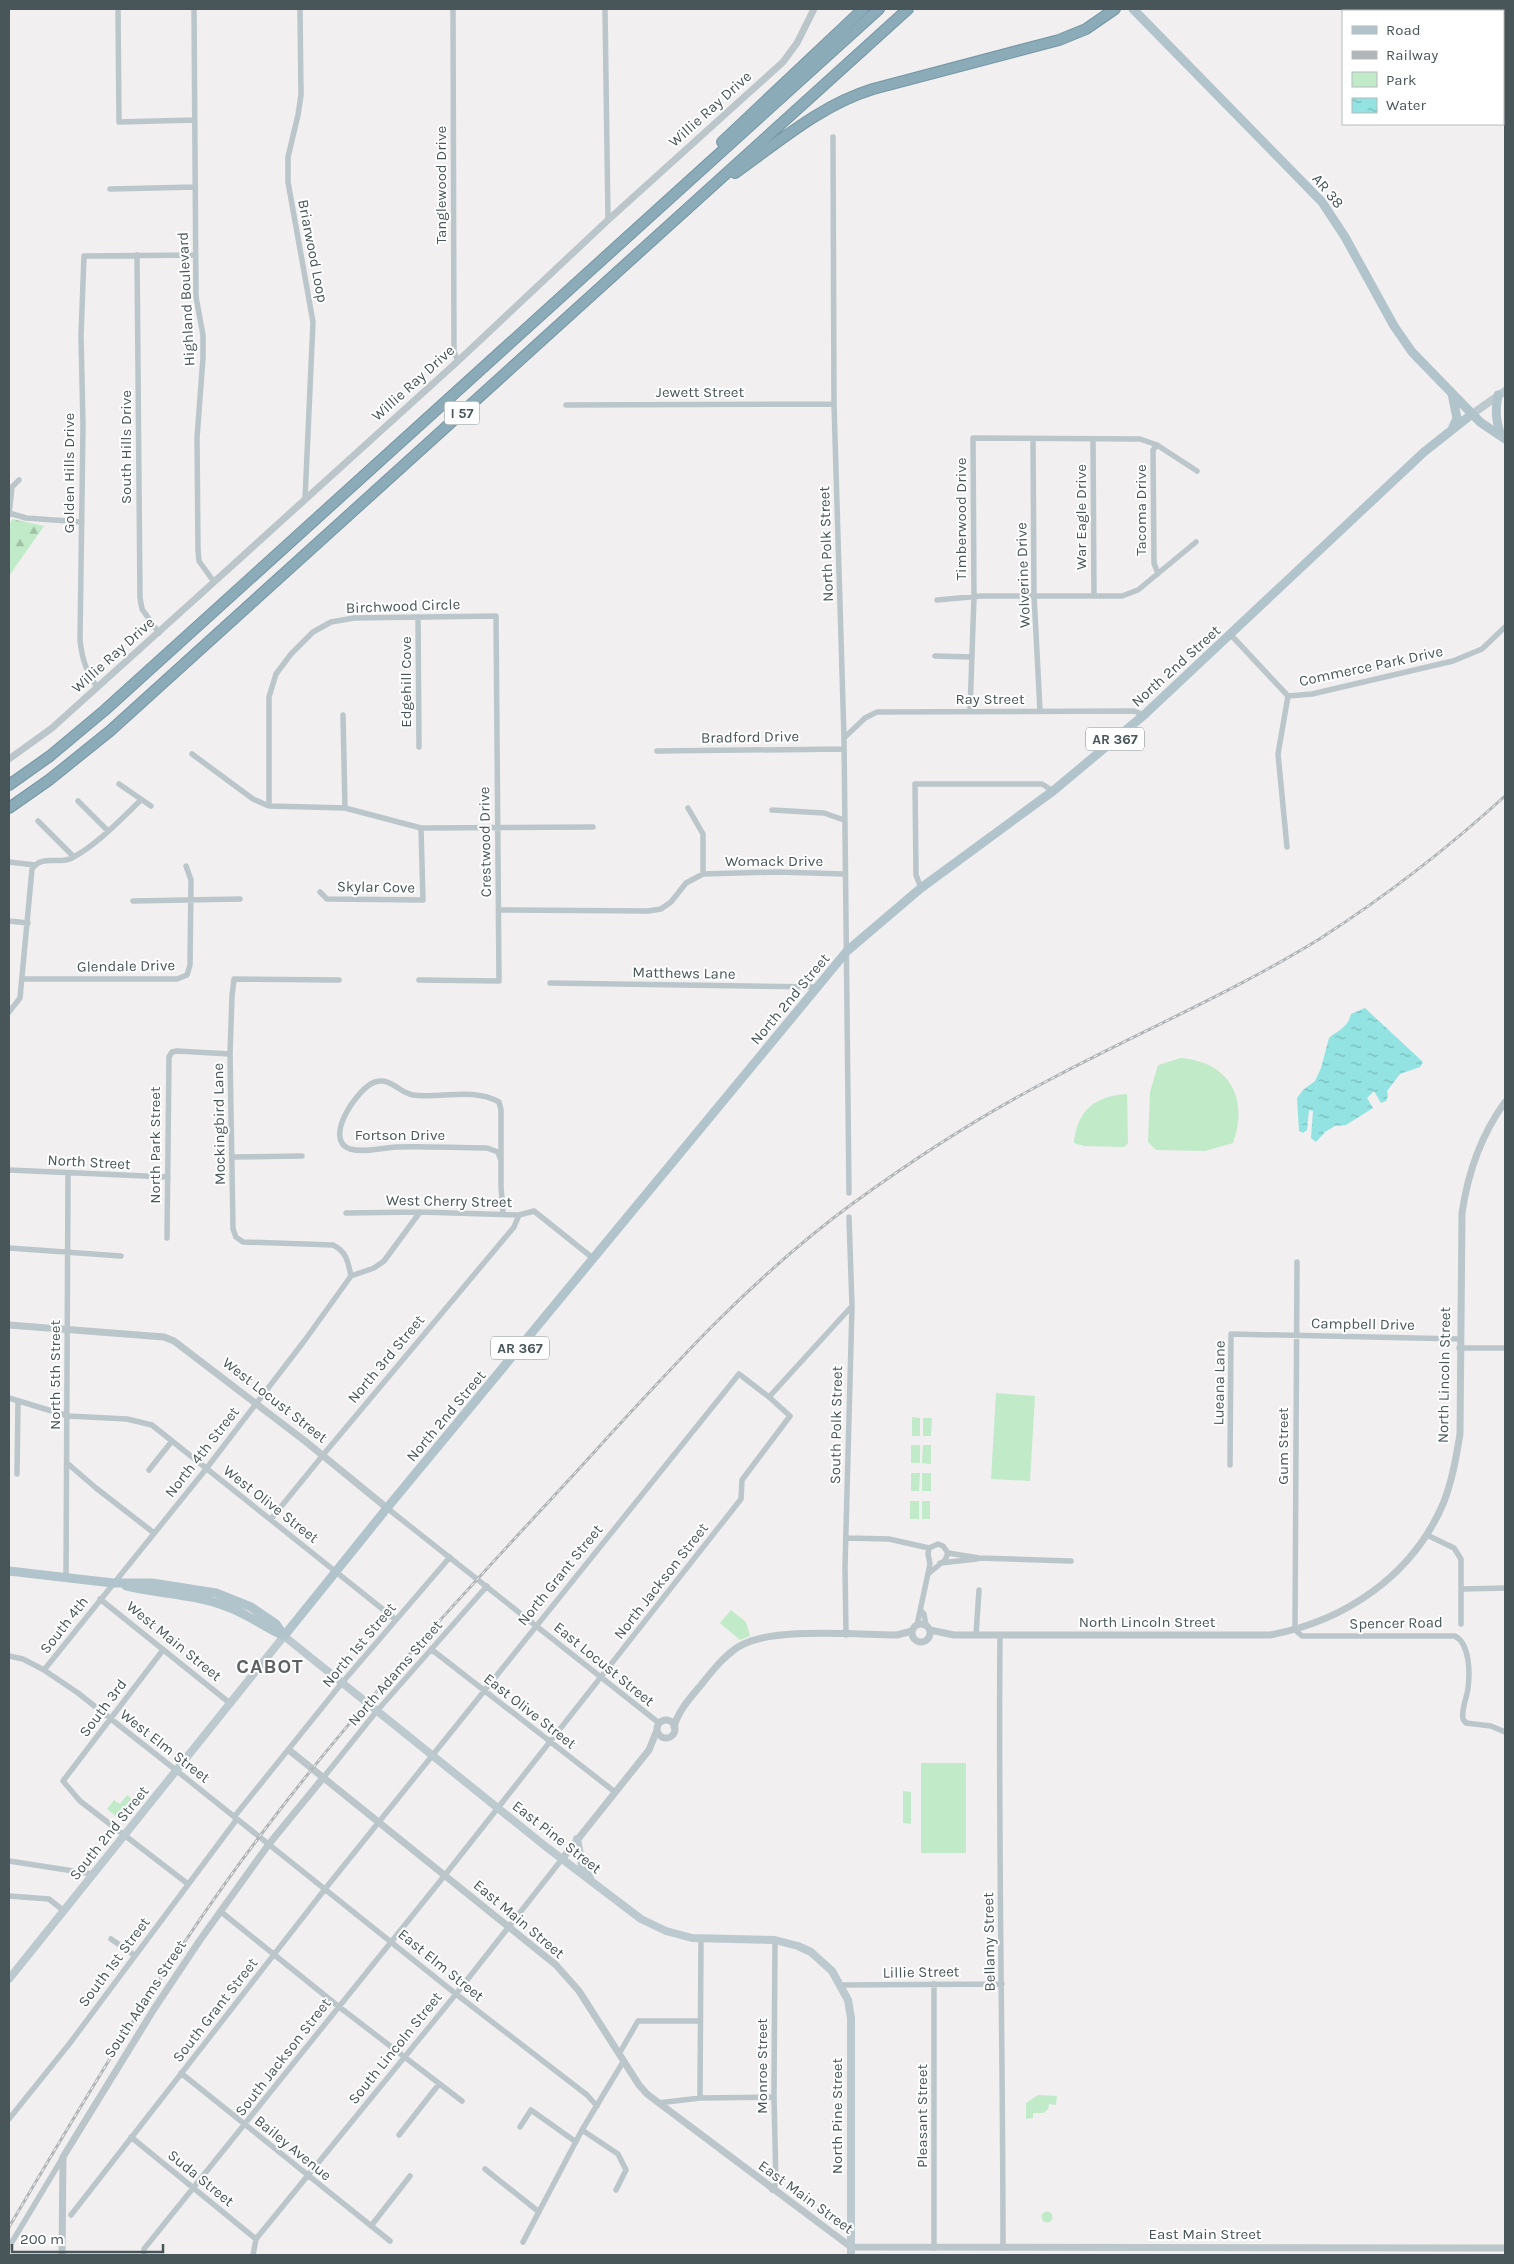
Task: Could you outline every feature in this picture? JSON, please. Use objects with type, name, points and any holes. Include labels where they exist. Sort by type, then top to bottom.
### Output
[{"type":"highway","points":[[643,223],[652,210],[863,9]]},
{"type":"highway","name":"I 57","points":[[9,785],[50,756],[105,710],[879,9]]},
{"type":"highway","name":"I 57","points":[[9,808],[49,780],[110,731],[908,9]]},
{"type":"highway","points":[[698,199],[814,115],[846,98],[1059,40],[1086,29],[1116,9]]},
{"type":"main road","name":"AR 38","points":[[1133,9],[1322,202],[1345,237],[1394,326],[1412,352],[1472,414],[1503,438]]},
{"type":"main road","points":[[1451,392],[1457,418],[1452,429]]},
{"type":"main road","points":[[1502,393],[1495,410],[1496,422],[1503,438]]},
{"type":"main road","name":"AR 367","points":[[1472,414],[1502,393]]},
{"type":"main road","name":"North 2nd Street","points":[[231,1704],[335,1571],[847,951],[922,888],[1053,791],[1144,715],[1386,487],[1452,429],[1472,414]]},
{"type":"main road","name":"West Main Street","points":[[9,1571],[113,1582],[147,1592],[201,1599],[250,1616],[284,1636]]},
{"type":"main road","name":"East Pine Street","points":[[284,1636],[496,1808],[641,1919],[666,1931],[700,1940],[776,1940],[798,1946],[811,1952],[832,1971],[842,1985]]},
{"type":"main road","name":"South 2nd Street","points":[[9,1979],[231,1704]]},
{"type":"main road","points":[[577,1839],[582,1865],[594,1884]]},
{"type":"main road","name":"North Pine Street","points":[[842,1985],[848,2000],[851,2018],[851,2251]]},
{"type":"street","points":[[118,9],[119,122],[195,120]]},
{"type":"street","name":"Highland Boulevard","points":[[194,9],[196,297],[203,335],[197,438],[198,550],[199,561],[214,582]]},
{"type":"street","name":"Briarwood Loop","points":[[300,9],[301,95],[288,157],[288,182],[313,322],[305,499]]},
{"type":"street","name":"Tanglewood Drive","points":[[453,9],[454,352],[458,361]]},
{"type":"street","points":[[605,9],[608,220]]},
{"type":"street","name":"Willie Ray Drive","points":[[9,759],[52,728],[159,633],[458,361],[608,220],[783,62],[797,43],[814,9]]},
{"type":"street","name":"North Polk Street","points":[[833,137],[834,404],[844,738],[844,874],[847,951]]},
{"type":"street","points":[[110,189],[194,187]]},
{"type":"street","points":[[137,255],[195,255]]},
{"type":"street","name":"Golden Hills Drive","points":[[97,688],[87,674],[82,660],[80,621],[82,522],[81,336],[84,256],[137,255]]},
{"type":"street","name":"South Hills Drive","points":[[137,255],[140,598],[142,609],[159,633]]},
{"type":"street","name":"Jewett Street","points":[[566,404],[834,404]]},
{"type":"street","name":"Timberwood Drive","points":[[970,711],[974,598],[973,438],[1140,439],[1157,445],[1197,471]]},
{"type":"street","name":"Wolverine Drive","points":[[1033,439],[1034,595],[1040,711]]},
{"type":"street","name":"War Eagle Drive","points":[[1093,439],[1094,595]]},
{"type":"street","name":"Tacoma Drive","points":[[1157,445],[1153,450],[1154,563],[1158,574]]},
{"type":"street","points":[[19,480],[12,487],[9,514],[26,518],[82,522]]},
{"type":"street","points":[[937,600],[1034,595],[1122,596],[1138,590],[1196,542]]},
{"type":"street","name":"Birchwood Circle","points":[[269,806],[269,697],[276,674],[291,654],[313,632],[331,622],[354,618],[496,616]]},
{"type":"street","name":"Crestwood Drive","points":[[496,616],[499,910],[648,911],[661,908],[672,902],[686,883],[703,874]]},
{"type":"street","name":"Edgehill Cove","points":[[418,617],[419,747]]},
{"type":"street","name":"Commerce Park Drive","points":[[1231,635],[1288,696],[1312,694],[1453,661],[1482,649],[1505,627]]},
{"type":"street","points":[[935,656],[972,657]]},
{"type":"street","points":[[1287,847],[1278,754],[1288,696]]},
{"type":"street","name":"Ray Street","points":[[844,738],[865,718],[877,712],[1134,711],[1144,715]]},
{"type":"street","points":[[343,715],[345,808]]},
{"type":"street","name":"Bradford Drive","points":[[657,751],[844,749]]},
{"type":"street","points":[[192,754],[253,799],[269,806],[345,808],[421,828],[594,827]]},
{"type":"street","points":[[119,784],[150,806]]},
{"type":"street","points":[[922,888],[916,875],[915,784],[1042,784],[1053,791]]},
{"type":"street","points":[[78,800],[108,831]]},
{"type":"street","points":[[9,862],[34,865],[43,860],[65,859],[73,856],[108,831],[141,800]]},
{"type":"street","points":[[688,808],[703,834],[703,874]]},
{"type":"street","points":[[772,810],[824,813],[844,820]]},
{"type":"street","points":[[38,820],[73,856]]},
{"type":"street","name":"Skylar Cove","points":[[320,892],[327,899],[423,900],[421,828]]},
{"type":"street","points":[[9,1012],[15,1007],[20,998],[31,874],[34,865]]},
{"type":"street","name":"Glendale Drive","points":[[22,979],[177,979],[187,975],[190,965],[191,880],[186,866]]},
{"type":"street","name":"Womack Drive","points":[[703,874],[778,872],[844,874]]},
{"type":"street","points":[[134,901],[240,899]]},
{"type":"street","points":[[419,980],[499,981],[499,910]]},
{"type":"street","points":[[9,921],[28,923]]},
{"type":"street","points":[[847,951],[849,1193]]},
{"type":"street","name":"Mockingbird Lane","points":[[339,980],[234,979],[232,986],[230,1054],[233,1229],[236,1237],[243,1242],[333,1246],[342,1250],[348,1259],[351,1276]]},
{"type":"street","name":"Matthews Lane","points":[[550,983],[817,987]]},
{"type":"street","name":"North Park Street","points":[[167,1238],[170,1050],[230,1054]]},
{"type":"street","name":"Fortson Drive","points":[[487,1148],[408,1147],[356,1150],[348,1148],[343,1143],[341,1125],[344,1116],[364,1090],[373,1083],[382,1081],[390,1082],[413,1095],[456,1094],[492,1098],[499,1102],[501,1110],[500,1158],[503,1213]]},
{"type":"street","name":"North Lincoln Street","points":[[929,1631],[954,1635],[1000,1636],[1270,1635],[1295,1630],[1341,1613],[1368,1596],[1396,1572],[1427,1535],[1442,1505],[1454,1470],[1460,1434],[1461,1223],[1466,1185],[1487,1131],[1505,1102]]},
{"type":"street","points":[[487,1148],[496,1144],[501,1137]]},
{"type":"street","points":[[487,1148],[498,1152],[500,1158]]},
{"type":"street","points":[[232,1156],[302,1156]]},
{"type":"street","name":"North Street","points":[[9,1170],[168,1178]]},
{"type":"street","name":"North 5th Street","points":[[66,1577],[68,1174]]},
{"type":"street","name":"West Cherry Street","points":[[346,1213],[420,1212],[503,1213],[519,1215],[534,1211],[594,1259]]},
{"type":"street","points":[[351,1276],[374,1268],[384,1261],[420,1212]]},
{"type":"street","name":"North 3rd Street","points":[[271,1519],[508,1234],[519,1215]]},
{"type":"street","name":"South Polk Street","points":[[846,1635],[846,1538],[852,1306],[849,1216]]},
{"type":"street","points":[[9,1248],[122,1256]]},
{"type":"street","name":"Gum Street","points":[[1295,1630],[1296,1262]]},
{"type":"street","name":"North 4th Street","points":[[100,1599],[256,1404],[351,1276]]},
{"type":"street","points":[[769,1397],[852,1306]]},
{"type":"street","name":"West Locust Street","points":[[9,1325],[164,1336],[185,1347],[487,1586]]},
{"type":"street","name":"Lueana Lane","points":[[1230,1465],[1231,1334],[1296,1335]]},
{"type":"street","name":"Campbell Drive","points":[[1296,1335],[1459,1339]]},
{"type":"street","points":[[1459,1348],[1505,1348]]},
{"type":"street","name":"North Grant Street","points":[[379,1822],[434,1756],[536,1624],[738,1374],[769,1397]]},
{"type":"street","name":"North Jackson Street","points":[[444,1875],[600,1677],[674,1587],[741,1499],[742,1480],[790,1416],[769,1397]]},
{"type":"street","name":"West Olive Street","points":[[9,1398],[68,1416],[127,1419],[152,1425],[395,1619]]},
{"type":"street","points":[[17,1474],[18,1401]]},
{"type":"street","points":[[149,1470],[172,1441]]},
{"type":"street","points":[[67,1463],[154,1533]]},
{"type":"street","points":[[1427,1535],[1454,1548],[1461,1559],[1461,1624]]},
{"type":"street","points":[[846,1538],[889,1539],[928,1551]]},
{"type":"street","points":[[928,1551],[936,1544],[941,1544],[948,1553],[979,1558],[1071,1560]]},
{"type":"street","points":[[922,1611],[929,1631],[926,1641],[921,1643],[916,1641],[914,1631],[922,1611],[923,1592],[930,1561],[928,1551]]},
{"type":"street","points":[[928,1574],[945,1560],[948,1553]]},
{"type":"street","name":"North 1st Street","points":[[288,1750],[395,1619],[450,1557]]},
{"type":"street","points":[[930,1561],[940,1563],[968,1561],[979,1558]]},
{"type":"street","name":"East Locust Street","points":[[487,1586],[660,1724]]},
{"type":"street","name":"North Adams Street","points":[[323,1778],[376,1712],[487,1586]]},
{"type":"street","points":[[1462,1589],[1505,1588]]},
{"type":"street","points":[[976,1635],[979,1590]]},
{"type":"street","name":"West Main Street","points":[[100,1599],[231,1704]]},
{"type":"street","name":"South 4th","points":[[46,1668],[100,1599]]},
{"type":"street","name":"Spencer Road","points":[[1295,1630],[1302,1636],[1455,1636],[1459,1638],[1465,1647],[1468,1668],[1468,1689],[1463,1719],[1466,1723],[1491,1726],[1505,1732]]},
{"type":"street","points":[[562,1859],[649,1750],[673,1733],[683,1708],[718,1664],[746,1643],[776,1635],[897,1635],[914,1631],[929,1631]]},
{"type":"street","name":"Bellamy Street","points":[[1000,1636],[999,1840],[1002,1984],[1003,2248]]},
{"type":"street","name":"East Olive Street","points":[[431,1649],[615,1792]]},
{"type":"street","name":"South 3rd","points":[[125,1834],[80,1801],[63,1781],[163,1650]]},
{"type":"street","name":"West Elm Street","points":[[9,1656],[46,1668],[269,1844]]},
{"type":"street","points":[[649,1750],[660,1724],[683,1708]]},
{"type":"street","points":[[660,1724],[671,1722],[674,1727]]},
{"type":"street","points":[[660,1724],[660,1735],[666,1737]]},
{"type":"street","name":"East Main Street","points":[[288,1750],[556,1965],[579,1991],[638,2085],[658,2103],[851,2251],[1003,2248],[1064,2252],[1361,2252],[1505,2248]]},
{"type":"street","name":"South 1st Street","points":[[9,2119],[64,2051],[235,1818],[288,1750]]},
{"type":"street","name":"South Adams Street","points":[[9,2248],[154,2009],[220,1911],[269,1844],[323,1778]]},
{"type":"street","name":"South Grant Street","points":[[71,2215],[379,1822]]},
{"type":"street","points":[[125,1834],[188,1884]]},
{"type":"street","name":"East Elm Street","points":[[269,1844],[392,1940],[456,1994],[535,2054],[597,2106]]},
{"type":"street","name":"South Lincoln Street","points":[[253,2255],[256,2238],[456,1994],[562,1859]]},
{"type":"street","points":[[9,1861],[93,1874]]},
{"type":"street","name":"South Jackson Street","points":[[144,2255],[144,2249],[444,1875]]},
{"type":"street","points":[[9,1896],[49,1899],[64,1911]]},
{"type":"street","points":[[220,1911],[404,2058],[462,2101]]},
{"type":"street","points":[[111,1939],[134,1955]]},
{"type":"street","points":[[700,1940],[700,2098]]},
{"type":"street","name":"Monroe Street","points":[[772,2190],[776,2184],[774,2097],[776,1940]]},
{"type":"street","name":"Pleasant Street","points":[[934,1984],[934,2248]]},
{"type":"street","name":"Lillie Street","points":[[842,1985],[1002,1984]]},
{"type":"street","points":[[619,2054],[638,2021],[700,2021]]},
{"type":"street","points":[[523,2242],[582,2130],[623,2062]]},
{"type":"street","name":"Bailey Avenue","points":[[181,2074],[390,2241]]},
{"type":"street","points":[[399,2135],[440,2084]]},
{"type":"street","points":[[658,2103],[700,2098],[774,2097]]},
{"type":"street","points":[[520,2127],[531,2110],[576,2142]]},
{"type":"street","points":[[582,2130],[618,2154],[626,2170],[616,2190]]},
{"type":"street","name":"Suda Street","points":[[131,2137],[256,2238]]},
{"type":"street","points":[[62,2255],[63,2157]]},
{"type":"street","points":[[484,2169],[539,2212]]},
{"type":"street","points":[[371,2226],[410,2176]]},
{"type":"green space","points":[[12,519],[44,526],[9,576],[9,526]]},
{"type":"green space","points":[[1181,1058],[1198,1061],[1212,1067],[1223,1075],[1231,1086],[1239,1112],[1233,1143],[1205,1151],[1156,1150],[1148,1142],[1150,1092],[1158,1065]]},
{"type":"green space","points":[[1127,1094],[1128,1143],[1124,1147],[1084,1146],[1074,1143],[1079,1122],[1090,1107],[1106,1098]]},
{"type":"green space","points":[[996,1393],[1035,1396],[1030,1481],[991,1479]]},
{"type":"green space","points":[[912,1417],[920,1418],[920,1436],[912,1436]]},
{"type":"green space","points":[[923,1418],[932,1418],[931,1436],[923,1436]]},
{"type":"green space","points":[[911,1445],[920,1445],[920,1463],[911,1463]]},
{"type":"green space","points":[[923,1445],[931,1445],[931,1464],[922,1463]]},
{"type":"green space","points":[[911,1473],[920,1473],[919,1491],[911,1491]]},
{"type":"green space","points":[[922,1473],[931,1473],[931,1491],[922,1491]]},
{"type":"green space","points":[[910,1501],[919,1501],[919,1519],[910,1519]]},
{"type":"green space","points":[[922,1501],[930,1501],[930,1519],[922,1519]]},
{"type":"green space","points":[[731,1610],[746,1622],[750,1636],[740,1640],[720,1623]]},
{"type":"green space","points":[[921,1763],[966,1763],[966,1853],[921,1853]]},
{"type":"green space","points":[[903,1791],[911,1792],[911,1824],[903,1823]]},
{"type":"green space","points":[[127,1795],[138,1804],[124,1823],[107,1809],[114,1800],[120,1804]]},
{"type":"green space","points":[[1038,2095],[1057,2096],[1056,2105],[1049,2104],[1048,2109],[1044,2113],[1033,2113],[1033,2118],[1026,2119],[1026,2103]]},
{"type":"green space","points":[[1047,2211],[1053,2217],[1047,2223],[1041,2217]]},
{"type":"water","points":[[1365,1008],[1423,1062],[1420,1067],[1400,1074],[1387,1091],[1386,1101],[1381,1103],[1374,1091],[1367,1098],[1373,1108],[1346,1125],[1335,1126],[1325,1132],[1316,1142],[1311,1138],[1313,1111],[1309,1110],[1307,1130],[1303,1133],[1299,1131],[1297,1098],[1303,1090],[1315,1081],[1321,1068],[1329,1038],[1348,1023],[1351,1014]]},
{"type":"railway","points":[[9,2227],[98,2078],[192,1931],[260,1836],[332,1744],[447,1613],[667,1373],[737,1301],[812,1235],[852,1204],[924,1154],[1023,1094],[1254,976],[1321,938],[1416,871],[1505,796]]},
{"type":"district","name":"CABOT","points":[[270,1666]]}]
